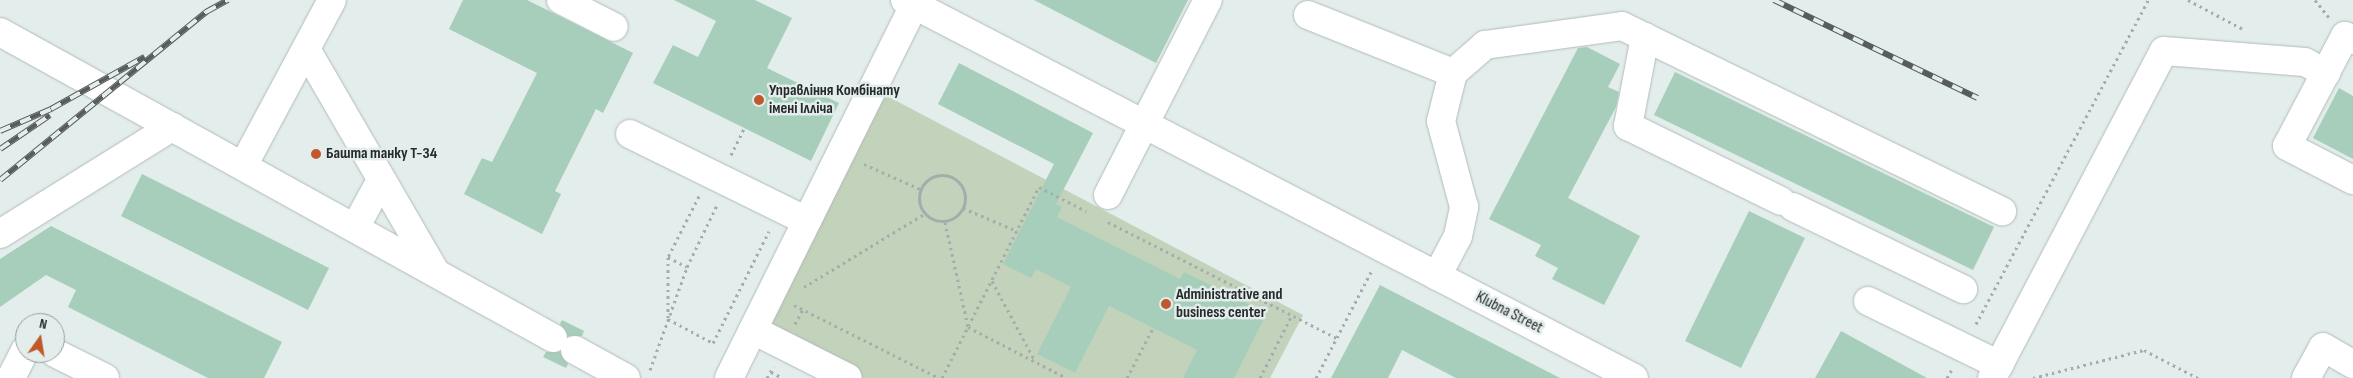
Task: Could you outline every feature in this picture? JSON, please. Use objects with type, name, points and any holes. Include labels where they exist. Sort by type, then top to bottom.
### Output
[{"type":"street","points":[[243,166],[332,0]]},
{"type":"street","points":[[561,0],[614,27]]},
{"type":"street","points":[[1100,209],[1208,0]]},
{"type":"street","points":[[729,378],[753,330],[784,292],[807,222],[910,2]]},
{"type":"street","name":"Klubna Street","points":[[910,2],[1634,378]]},
{"type":"street","points":[[1308,15],[1453,73]]},
{"type":"street","points":[[1437,276],[1458,236],[1464,207],[1441,121],[1453,73],[1485,45],[1622,26],[2002,211]]},
{"type":"street","points":[[0,32],[626,378]]},
{"type":"street","points":[[2353,40],[2345,36],[2287,146],[2353,180]]},
{"type":"street","points":[[1645,37],[1628,126],[1963,290]]},
{"type":"street","points":[[306,49],[436,273]]},
{"type":"street","points":[[1868,301],[1964,347],[1996,371],[2164,51],[2305,62],[2326,74]]},
{"type":"street","points":[[0,234],[172,127]]},
{"type":"street","points":[[630,134],[807,222]]},
{"type":"street","points":[[355,228],[382,180]]},
{"type":"street","points":[[753,330],[848,378]]},
{"type":"street","points":[[2306,378],[2322,347],[2353,364]]},
{"type":"street","points":[[65,358],[105,378]]},
{"type":"street","points":[[11,378],[18,363]]},
{"type":"path","points":[[1947,378],[2148,0]]},
{"type":"path","points":[[730,155],[744,128]]},
{"type":"path","points":[[867,166],[920,189]]},
{"type":"path","points":[[933,177],[951,177],[964,190],[963,208],[952,219],[945,222],[937,222],[924,214],[918,198],[920,189],[933,177]]},
{"type":"path","points":[[668,319],[668,257],[719,178]]},
{"type":"path","points":[[647,378],[719,178]]},
{"type":"path","points":[[745,280],[784,292],[941,378],[1039,187],[1100,209],[1336,338]]},
{"type":"path","points":[[668,319],[713,342],[780,208]]},
{"type":"path","points":[[963,208],[1017,231]]},
{"type":"path","points":[[784,292],[924,214]]},
{"type":"path","points":[[945,222],[968,327]]},
{"type":"path","points":[[1316,378],[1383,248]]},
{"type":"path","points":[[668,257],[687,267]]},
{"type":"path","points":[[992,280],[1035,362]]},
{"type":"path","points":[[1260,378],[1292,315]]},
{"type":"path","points":[[968,327],[1068,378]]},
{"type":"path","points":[[1127,378],[1153,328]]},
{"type":"path","points":[[2033,378],[2144,350],[2198,378]]},
{"type":"path","points":[[771,372],[783,378]]},
{"type":"green space","points":[[885,95],[1303,315],[1270,378],[848,378],[764,336]]},
{"type":"building","points":[[463,0],[527,0],[633,53],[603,113],[596,109],[555,191],[561,194],[542,234],[464,194],[482,158],[492,162],[537,73],[449,29]]},
{"type":"building","points":[[674,0],[755,0],[792,18],[767,68],[839,103],[811,161],[653,83],[673,45],[698,57],[716,21]]},
{"type":"building","points":[[1034,0],[1188,0],[1156,63]]},
{"type":"building","points":[[1587,47],[1620,64],[1608,87],[1619,92],[1616,107],[1568,198],[1640,236],[1604,305],[1552,279],[1558,268],[1535,256],[1541,245],[1489,219],[1578,48]]},
{"type":"building","points":[[959,63],[1093,133],[1056,204],[1062,207],[1057,217],[1180,279],[1184,272],[1267,313],[1234,378],[1183,378],[1197,350],[1109,306],[1075,373],[1037,354],[1071,287],[1036,269],[1031,278],[1003,264],[1054,164],[938,104]]},
{"type":"building","points":[[1675,72],[1994,227],[1973,270],[1654,115]]},
{"type":"building","points":[[2339,88],[2353,96],[2353,159],[2313,138]]},
{"type":"building","points":[[142,174],[329,268],[308,310],[121,216]]},
{"type":"building","points":[[1749,211],[1805,238],[1741,368],[1685,341]]},
{"type":"building","points":[[51,226],[282,342],[264,378],[208,378],[68,307],[76,290],[46,275],[0,307],[0,259]]},
{"type":"building","points":[[1380,285],[1560,378],[1456,378],[1402,350],[1388,378],[1331,378]]},
{"type":"building","points":[[562,320],[584,331],[582,336],[568,336],[560,324]]},
{"type":"building","points":[[1841,331],[1927,378],[1815,378]]},
{"type":"building","points":[[546,352],[560,352],[568,364],[566,368],[543,357]]},
{"type":"railway","points":[[0,180],[206,12],[228,0]]},
{"type":"railway","points":[[1774,0],[1978,98]]},
{"type":"railway","points":[[0,131],[51,109],[144,57]]},
{"type":"railway","points":[[0,149],[50,115]]},
{"type":"place","name":"Управління Комбінату імені Ілліча","points":[[759,100]]},
{"type":"place","name":"Башта танку Т-34","points":[[316,154]]},
{"type":"place","name":"Administrative and business center","points":[[1166,304]]}]
